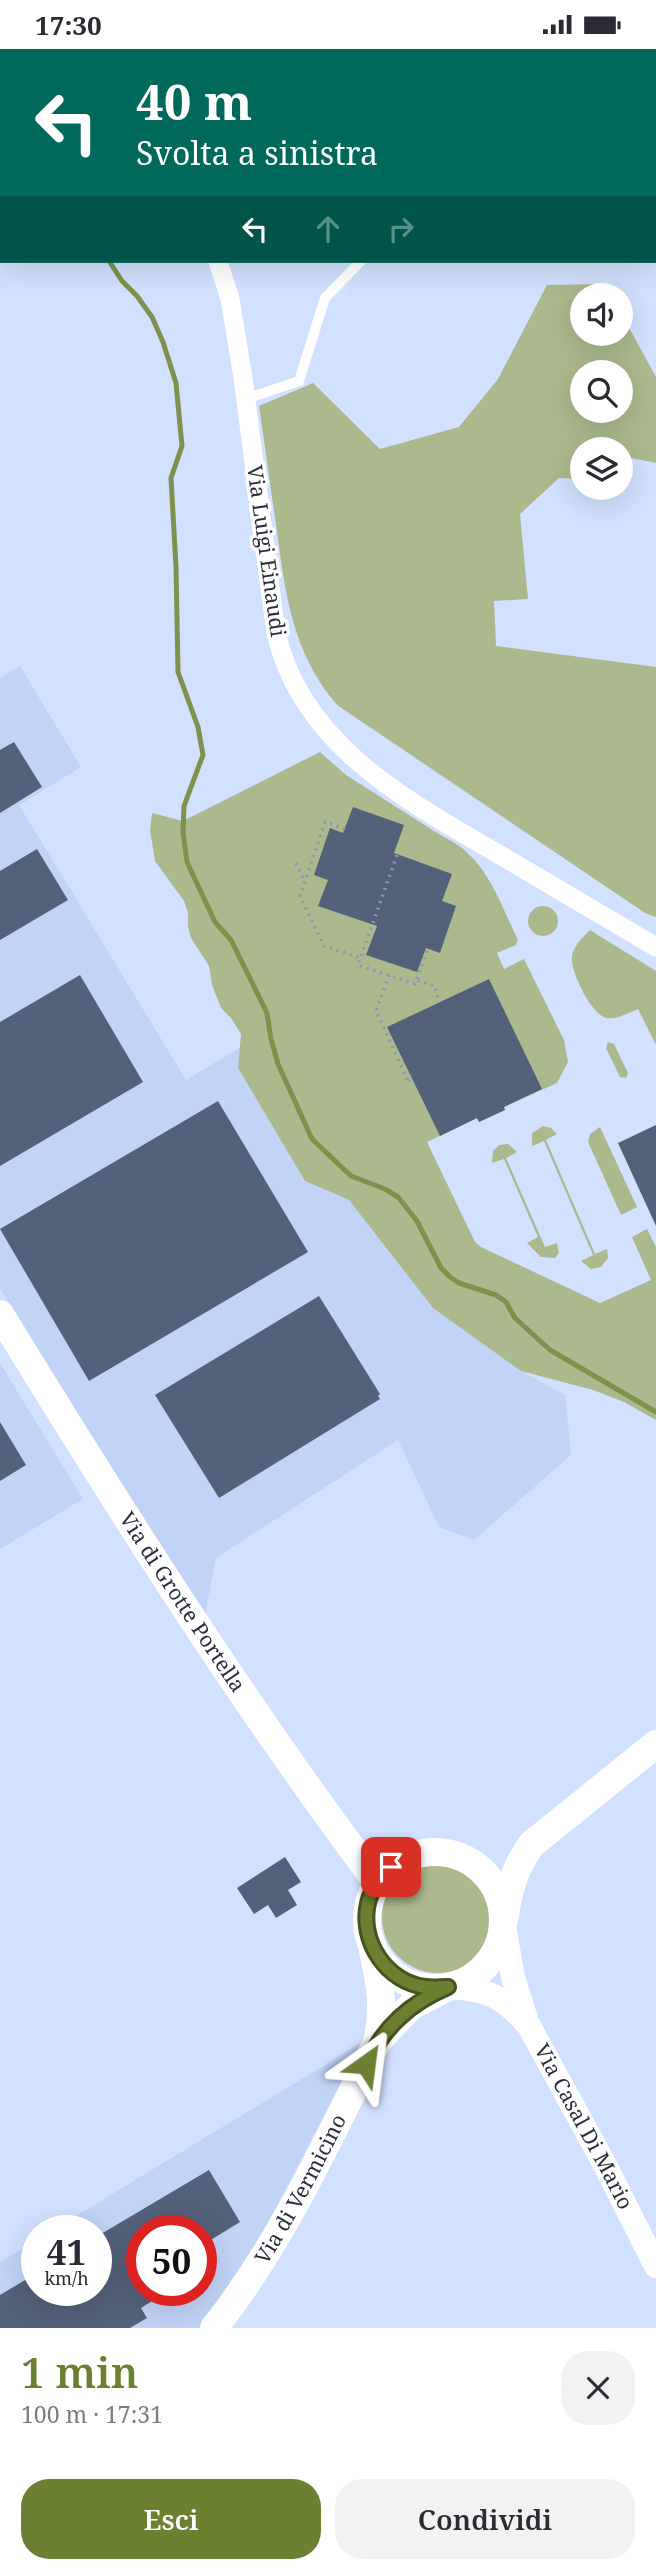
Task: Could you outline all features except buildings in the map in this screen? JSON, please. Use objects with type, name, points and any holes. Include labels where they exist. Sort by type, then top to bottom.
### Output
[{"type":"main road","name":"Via di Grotte Portella","points":[[0,1314],[201,1636],[288,1762],[377,1882]]},
{"type":"main road","points":[[504,1926],[503,1906],[496,1888],[485,1873],[470,1860],[451,1852],[430,1851],[409,1856],[391,1867],[377,1882],[368,1903],[366,1926],[372,1948],[385,1967],[403,1980],[425,1987],[448,1987],[472,1977],[486,1965],[498,1947],[504,1926],[513,1878],[524,1854],[532,1844],[656,1744]]},
{"type":"main road","points":[[470,1860],[505,1855],[532,1844]]},
{"type":"main road","name":"Via di Vermicino","points":[[214,2328],[244,2288],[287,2217],[377,2042],[382,2024],[382,2003],[372,1948]]},
{"type":"main road","name":"Via di Vermicino","points":[[377,2042],[411,2006],[448,1987]]},
{"type":"street","name":"Via Luigi Einaudi","points":[[219,263],[230,299],[246,399],[270,598],[279,648],[293,683],[324,730],[366,770],[404,797],[656,947]]},
{"type":"street","name":"Via Casal Di Mario","points":[[504,1926],[513,1977],[529,2026],[605,2165],[656,2266]]},
{"type":"street","name":"Via Casal Di Mario","points":[[448,1987],[495,1995],[513,2007],[529,2026]]},
{"type":"lane","points":[[246,399],[299,381],[325,298],[359,263]]},
{"type":"path","points":[[345,829],[326,822],[300,896],[324,946],[361,958]]},
{"type":"path","points":[[397,855],[358,965],[415,984],[428,948]]},
{"type":"path","points":[[296,863],[305,882]]},
{"type":"path","points":[[389,975],[376,1011],[409,1083],[410,1074]]},
{"type":"path","points":[[417,980],[435,986],[439,1003]]},
{"type":"shaded area","points":[[20,666],[81,767],[19,805],[186,1080],[241,1047],[238,1068],[305,1181],[349,1200],[433,1308],[521,1371],[565,1395],[571,1455],[474,1540],[439,1527],[398,1440],[216,1558],[204,1619],[0,1288],[0,678]]},
{"type":"shaded area","points":[[0,1363],[83,1499],[0,1549]]},
{"type":"shaded area","points":[[361,2043],[257,2244],[217,2305],[217,2215],[126,2215],[126,2306],[216,2306],[199,2328],[0,2328],[0,2262],[21,2250],[21,2306],[112,2306],[112,2215],[77,2215]]},
{"type":"green space","points":[[547,285],[570,285],[570,346],[633,346],[633,335],[656,377],[656,463],[633,458],[633,437],[570,437],[570,478],[559,478],[520,514],[528,599],[494,601],[496,646],[656,667],[656,917],[645,913],[337,705],[309,663],[293,619],[283,573],[259,406],[313,383],[380,449],[459,427],[498,379]]},
{"type":"green space","points":[[320,752],[346,775],[470,855],[497,894],[518,940],[516,945],[497,953],[504,969],[524,959],[564,1040],[568,1062],[557,1083],[504,1107],[505,1110],[479,1122],[477,1118],[427,1142],[475,1242],[600,1303],[651,1280],[632,1237],[647,1229],[656,1247],[656,1420],[624,1402],[593,1390],[521,1371],[433,1308],[349,1200],[305,1181],[238,1068],[241,1034],[221,1008],[212,985],[209,966],[191,938],[184,901],[155,861],[150,830],[152,813],[183,821]]},
{"type":"green space","points":[[543,906],[554,910],[558,921],[554,932],[543,936],[532,932],[528,921],[532,910]]},
{"type":"green space","points":[[590,930],[656,971],[656,1045],[638,1009],[618,1017],[606,1018],[588,1001],[574,972],[572,957],[576,945]]},
{"type":"green space","points":[[608,1042],[614,1044],[628,1073],[626,1078],[620,1077],[606,1048]]},
{"type":"green space","points":[[543,1126],[551,1128],[557,1134],[546,1140],[595,1254],[607,1249],[608,1258],[601,1267],[591,1269],[581,1261],[593,1255],[544,1141],[532,1146],[532,1133]]},
{"type":"green space","points":[[600,1127],[637,1207],[621,1215],[588,1142],[590,1134]]},
{"type":"green space","points":[[508,1144],[517,1152],[506,1158],[545,1247],[557,1243],[559,1253],[555,1258],[541,1257],[527,1243],[538,1237],[504,1159],[492,1163],[493,1151],[499,1145]]},
{"type":"green space","points":[[438,1861],[459,1866],[477,1878],[489,1896],[494,1917],[489,1938],[477,1956],[459,1968],[438,1973],[417,1968],[399,1956],[387,1938],[382,1917],[387,1896],[399,1878],[417,1866]]},
{"type":"waterway","points":[[110,263],[152,317],[176,383],[182,446],[171,478],[178,672],[198,727],[203,755],[184,806],[183,832],[187,862],[215,922],[231,940],[267,1013],[278,1064],[312,1139],[351,1176],[398,1197],[417,1221],[441,1268],[450,1277],[459,1283],[496,1295],[506,1302],[515,1318],[550,1350],[656,1412]]},
{"type":"route","points":[[366,2064],[377,2042],[401,2014],[421,1999],[448,1987],[425,1987],[403,1980],[385,1967],[372,1948],[366,1926],[368,1903],[377,1882],[391,1867]]}]
